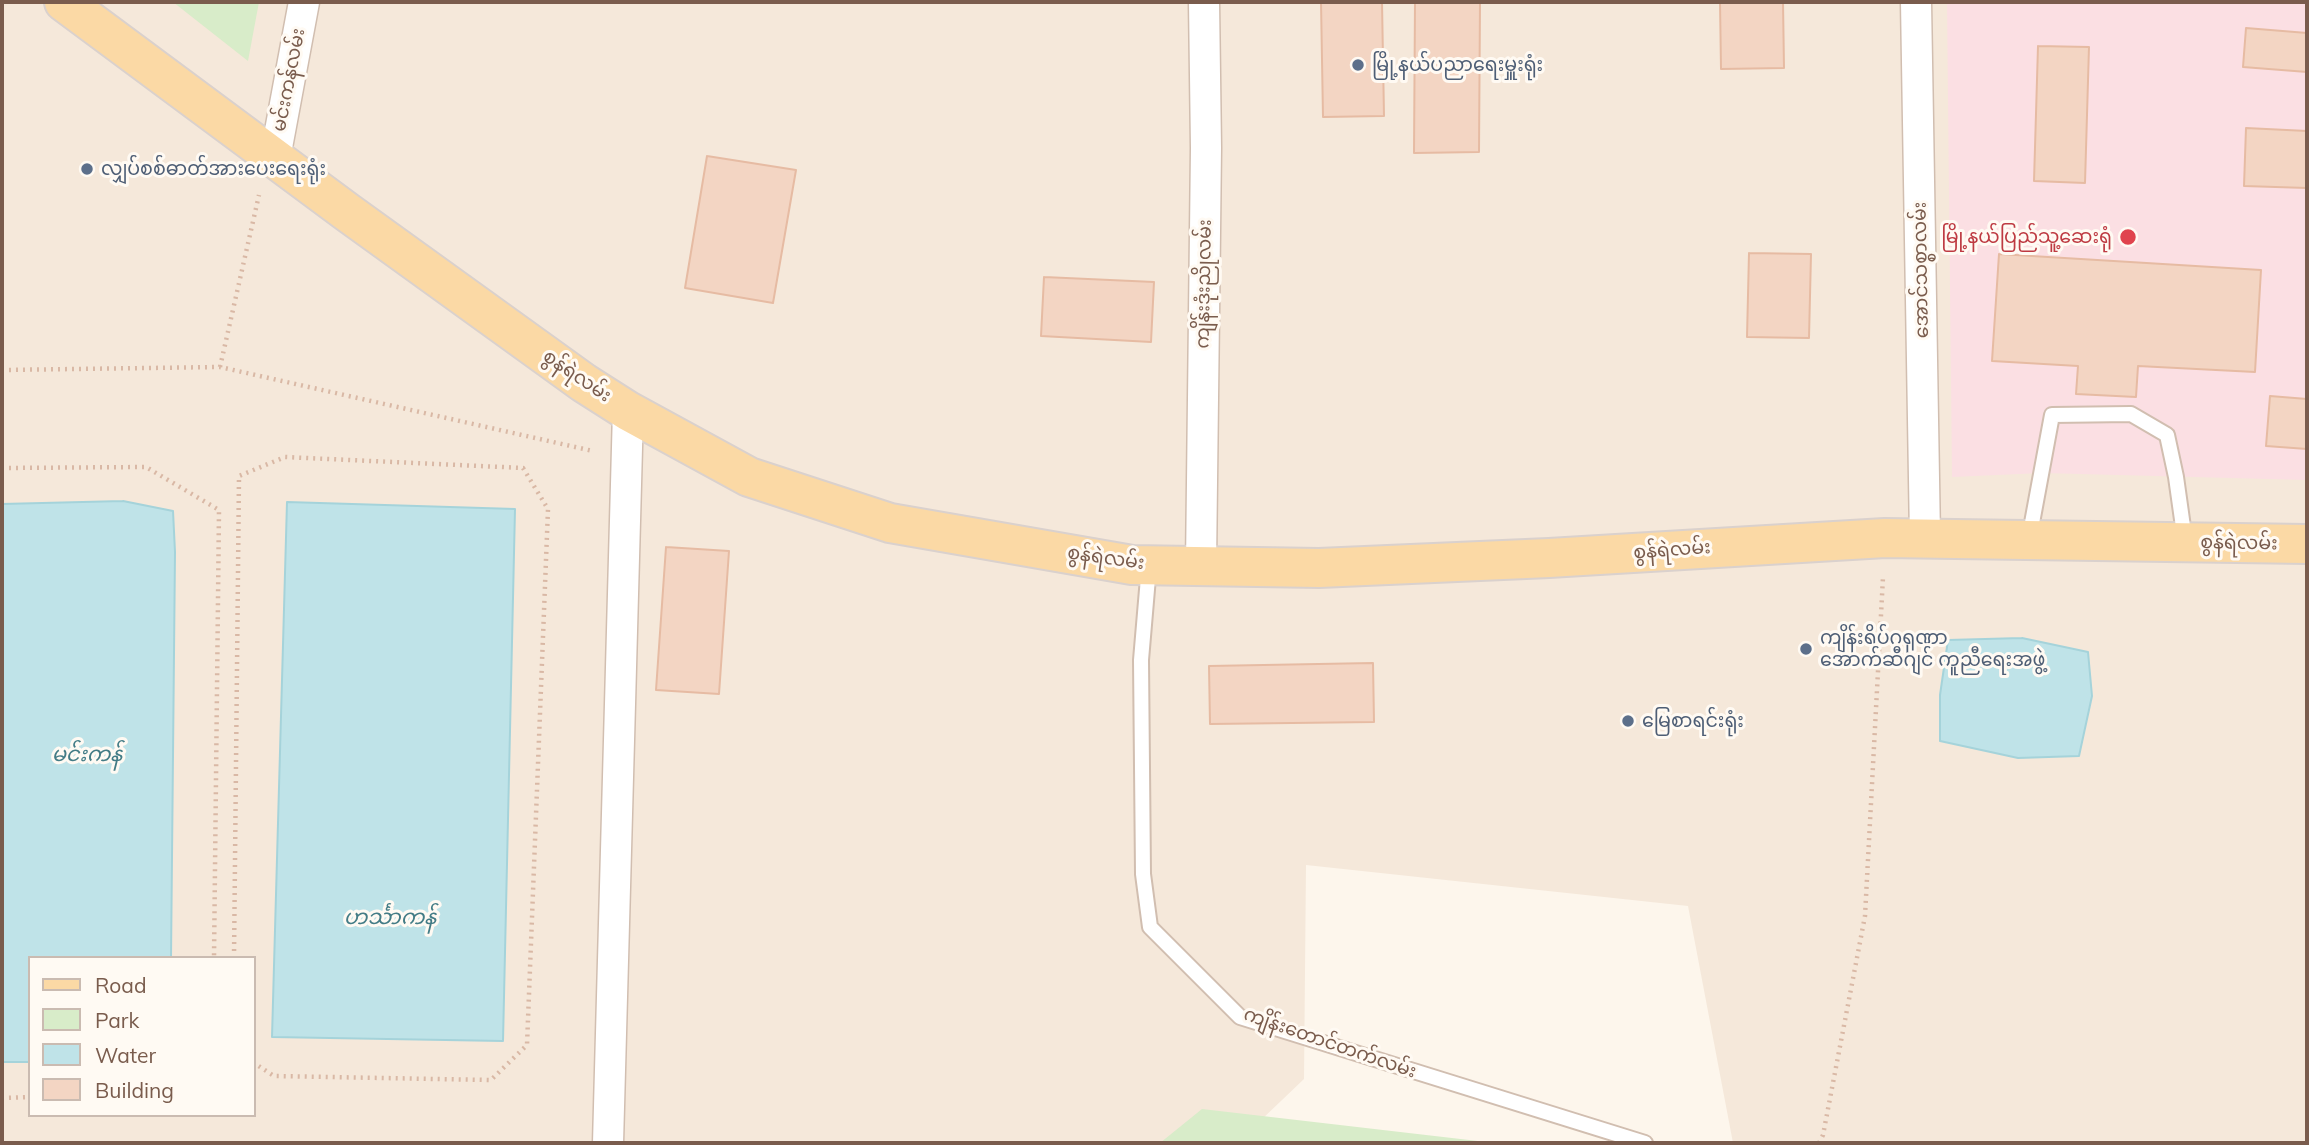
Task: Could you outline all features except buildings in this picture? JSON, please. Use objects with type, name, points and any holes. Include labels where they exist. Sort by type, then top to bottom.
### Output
[{"type":"main road","name":"စွန်ရဲလမ်း","points":[[64,2],[584,383],[628,411],[749,477],[890,523],[1132,565],[1333,567],[1549,558],[1885,538],[2307,544]]},
{"type":"street","name":"မင်းကန်လမ်း","points":[[271,155],[303,2]]},
{"type":"street","name":"ကျိန်းဒုံးညိုလမ်း","points":[[1201,565],[1206,148],[1204,2]]},
{"type":"street","name":"အောင်သစ္စာလမ်း","points":[[1916,2],[1925,538]]},
{"type":"street","points":[[608,1143],[628,411]]},
{"type":"lane","points":[[2029,540],[2052,415],[2131,414],[2167,435],[2185,542]]},
{"type":"lane","name":"ကျိန်းတောင်တက်လမ်း","points":[[1150,565],[1141,672],[1143,874],[1150,927],[1240,1017],[1646,1143]]},
{"type":"path","points":[[220,367],[271,155]]},
{"type":"path","points":[[2,370],[220,367],[626,458]]},
{"type":"path","points":[[234,956],[239,476],[285,457],[523,468],[548,509],[527,1045],[491,1080],[274,1076],[256,1064]]},
{"type":"path","points":[[2,468],[146,467],[219,510],[214,956]]},
{"type":"path","points":[[1819,1143],[1823,1135],[1865,916],[1885,538]]},
{"type":"path","points":[[2,1098],[28,1097]]},
{"type":"shaded area","points":[[2,2],[2307,2],[2307,1143],[1733,1143],[1688,906],[1306,865],[1304,1079],[1237,1143],[2,1143]]},
{"type":"shaded area","name":"မြို့နယ်ပြည်သူ့ဆေးရုံ","points":[[1947,2],[2307,2],[2307,480],[2042,473],[1952,477]]},
{"type":"green space","points":[[173,2],[259,2],[248,61]]},
{"type":"green space","points":[[1202,1109],[1495,1143],[1160,1143]]},
{"type":"water","name":"မင်းကန်","points":[[123,501],[173,511],[175,552],[171,956],[28,956],[28,1062],[2,1062],[2,504]]},
{"type":"water","name":"ဟင်္သာကန်","points":[[287,502],[515,509],[503,1041],[272,1037]]},
{"type":"water","points":[[2022,638],[2088,652],[2092,696],[2079,756],[2018,758],[1940,741],[1940,695],[1948,640]]},
{"type":"place","name":"မြို့နယ်ပညာရေးမှူးရုံး","points":[[1358,65]]},
{"type":"place","name":"လျှပ်စစ်ဓာတ်အားပေးရေးရုံး","points":[[87,169]]},
{"type":"place","name":"မြို့နယ်ပြည်သူ့ဆေးရုံ","points":[[2128,237]]},
{"type":"place","name":"ကျိန်းရိပ်ဂရုဏာ အောက်ဆီဂျင် ကူညီရေးအဖွဲ့","points":[[1806,649]]},
{"type":"place","name":"မြေစာရင်းရုံး","points":[[1628,721]]}]
